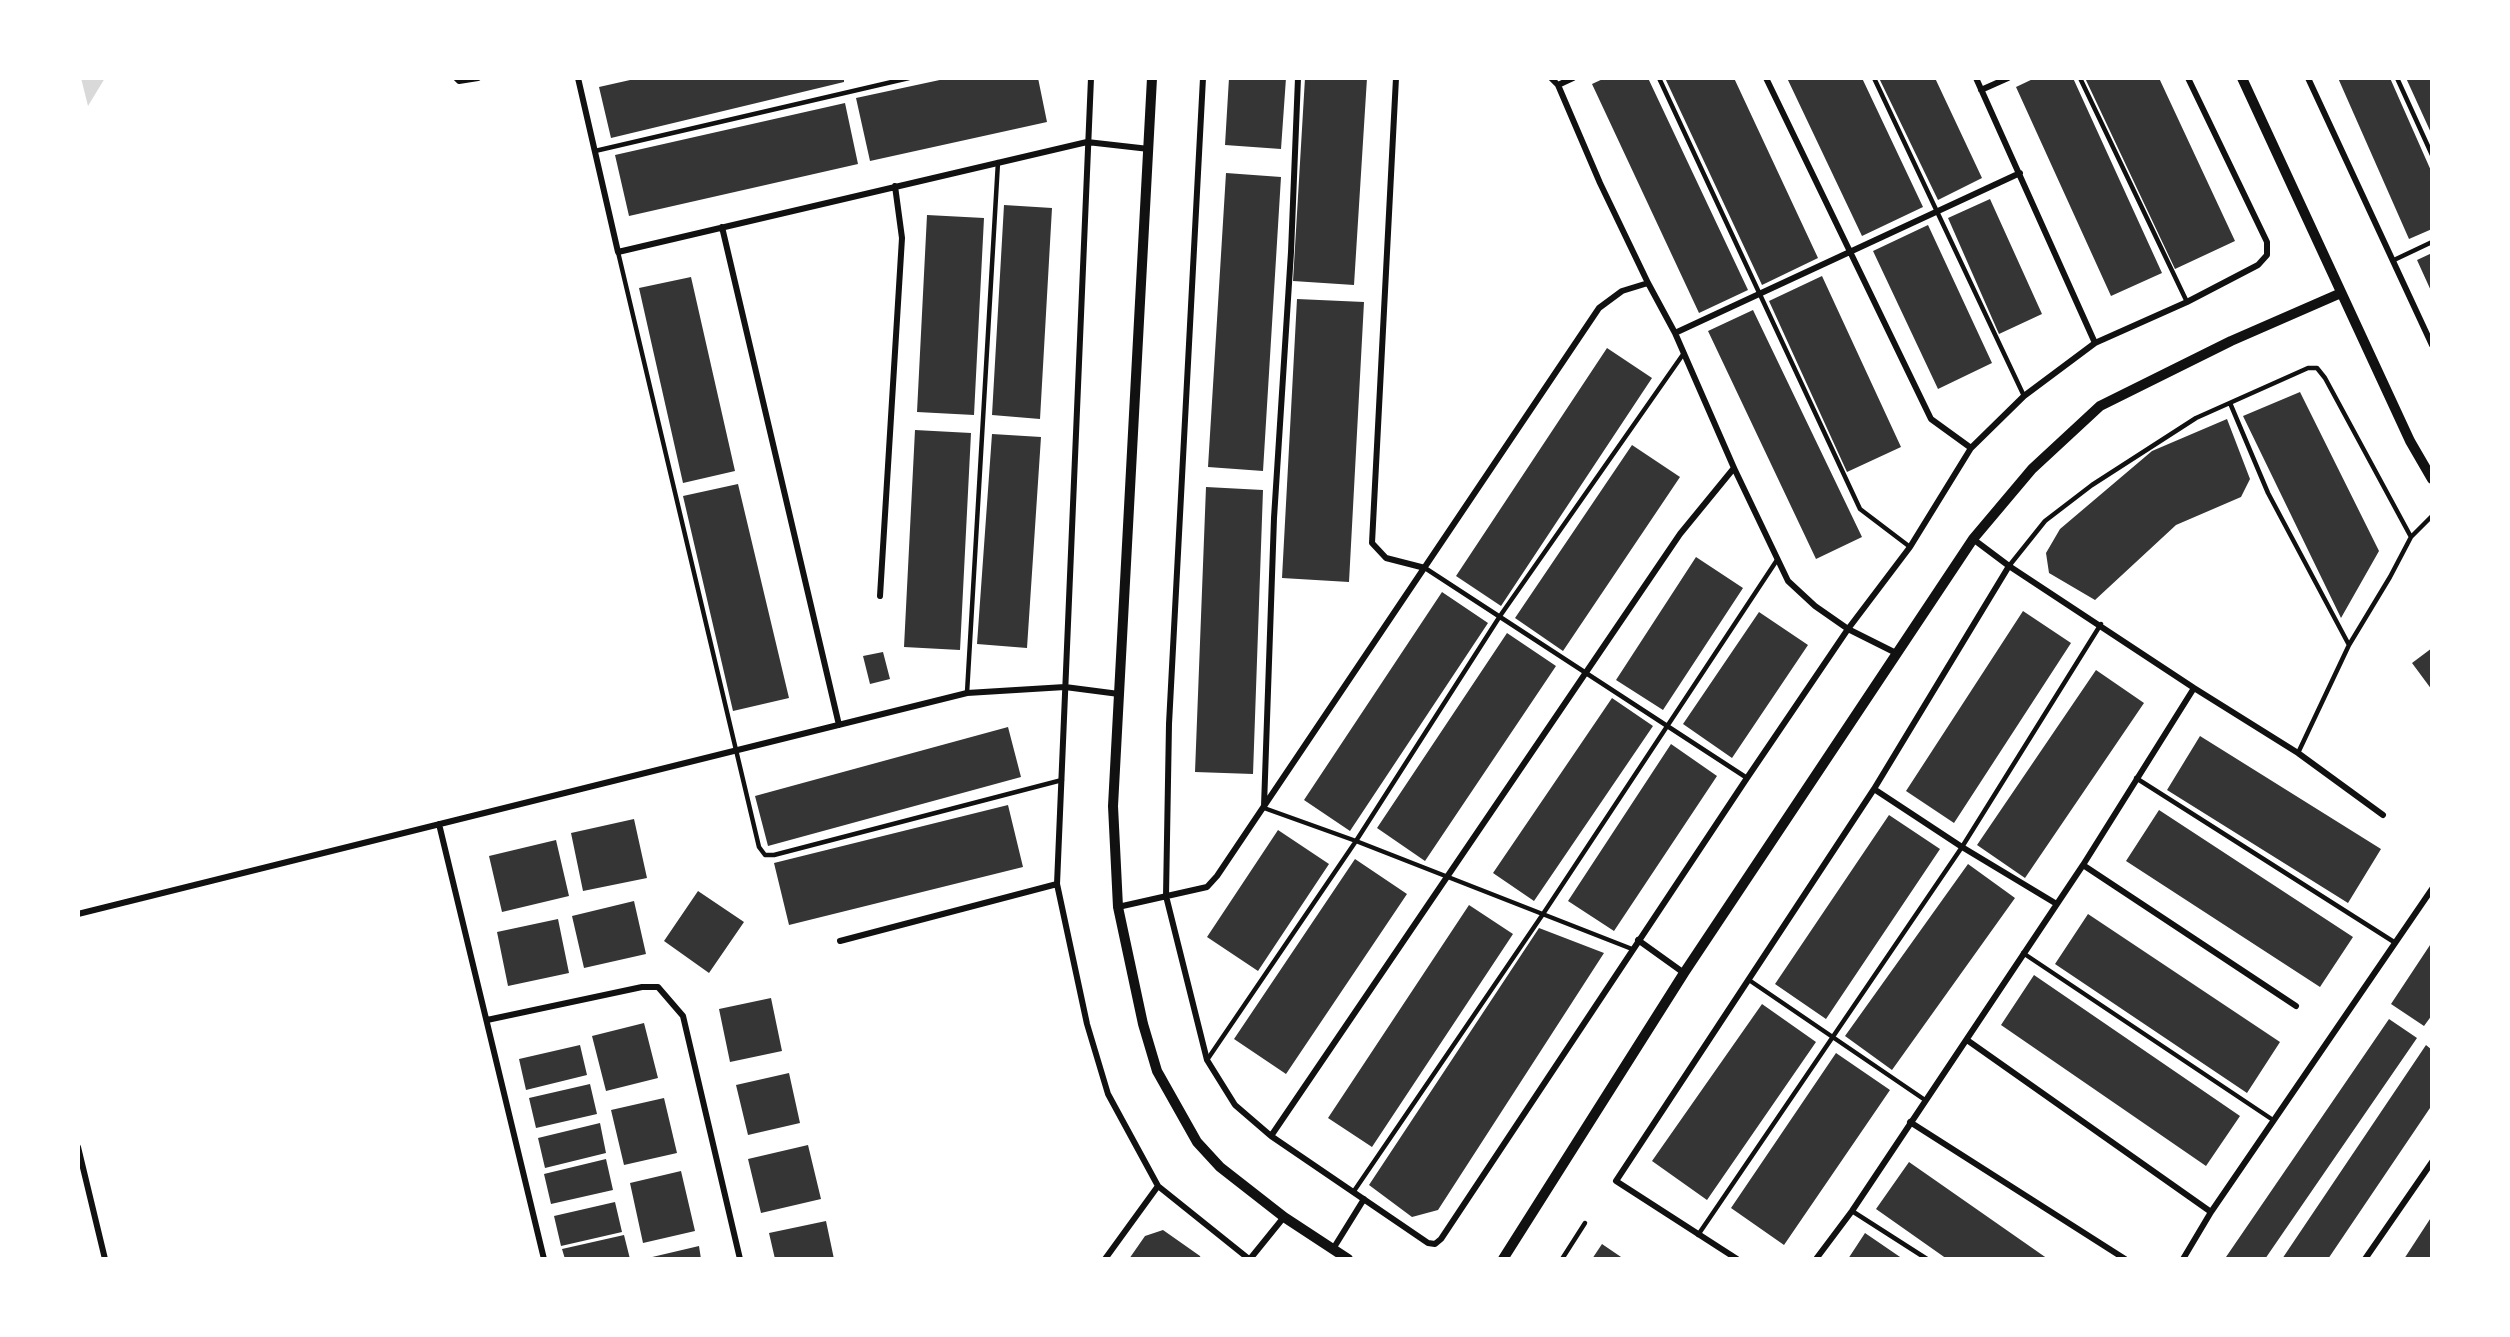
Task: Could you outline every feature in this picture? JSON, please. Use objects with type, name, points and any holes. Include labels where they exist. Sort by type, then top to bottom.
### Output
[{"type":"street","points":[[456,78],[459,81],[478,78]]},
{"type":"street","points":[[578,78],[618,252],[1088,142],[1150,149]]},
{"type":"street","points":[[1091,78],[1057,884],[1087,1023],[1108,1094],[1158,1186],[1249,1259],[1284,1217]]},
{"type":"street","points":[[1152,78],[1150,149],[1113,806],[1118,907],[1143,1024],[1157,1071],[1179,1114],[1197,1142],[1220,1167],[1284,1217],[1348,1259]]},
{"type":"street","points":[[1203,78],[1169,724],[1166,896],[1207,1060],[1235,1105],[1271,1136],[1428,1243],[1435,1244],[1441,1239],[1638,940],[1848,629],[1910,547],[1971,448],[2024,396],[2095,343],[2187,302],[2258,265],[2267,255],[2267,242],[2188,78]]},
{"type":"street","points":[[1264,808],[1274,518],[1291,252],[1298,78]]},
{"type":"street","points":[[1396,78],[1372,543],[1386,558],[1425,568]]},
{"type":"street","points":[[1551,78],[1558,85],[1600,183],[1675,333],[1734,468],[1788,581],[1815,606],[1848,629],[1898,654]]},
{"type":"street","points":[[1558,85],[1573,78]]},
{"type":"street","points":[[1766,78],[1931,419],[1971,448]]},
{"type":"street","points":[[1976,78],[2095,343]]},
{"type":"street","points":[[1982,90],[2008,78]]},
{"type":"street","points":[[2242,78],[2410,441],[2432,479]]},
{"type":"street","points":[[2308,78],[2432,345]]},
{"type":"street","points":[[1675,333],[2020,173]]},
{"type":"street","points":[[880,596],[902,238],[895,186]]},
{"type":"street","points":[[722,227],[839,725]]},
{"type":"street","points":[[1118,907],[1207,887],[1264,808],[1599,308],[1622,291],[1648,283]]},
{"type":"street","points":[[1503,1259],[1684,973],[1973,539],[2032,469],[2100,406],[2232,342],[2341,293]]},
{"type":"street","points":[[1271,1136],[1680,534],[1734,468]]},
{"type":"street","points":[[1973,539],[2009,566],[2101,624],[2194,688],[2298,753],[2383,815]]},
{"type":"street","points":[[1737,1259],[1616,1180],[1874,789],[2009,566]]},
{"type":"street","points":[[78,914],[967,693],[1065,687],[1119,694]]},
{"type":"street","points":[[1816,1259],[1852,1210],[1967,1040],[2055,903],[2083,865],[2194,688]]},
{"type":"street","points":[[1874,789],[1962,847],[2055,903]]},
{"type":"street","points":[[439,824],[544,1259]]},
{"type":"street","points":[[2083,865],[2296,1006]]},
{"type":"street","points":[[840,941],[1057,884]]},
{"type":"street","points":[[2183,1259],[2211,1212],[2432,889]]},
{"type":"street","points":[[1638,940],[1684,973]]},
{"type":"street","points":[[487,1020],[642,987],[658,987],[682,1016],[740,1259]]},
{"type":"street","points":[[1967,1040],[2211,1212]]},
{"type":"street","points":[[1910,1122],[2124,1259]]},
{"type":"street","points":[[78,1147],[105,1259]]},
{"type":"street","points":[[2366,1259],[2432,1162]]},
{"type":"street","points":[[1105,1259],[1158,1186]]},
{"type":"street","points":[[1333,1249],[1364,1198]]},
{"type":"lane","points":[[595,151],[909,78]]},
{"type":"lane","points":[[1659,78],[1860,509],[1910,547]]},
{"type":"lane","points":[[1874,78],[2024,396]]},
{"type":"lane","points":[[2080,78],[2187,302]]},
{"type":"lane","points":[[2397,78],[2432,155]]},
{"type":"lane","points":[[967,693],[998,162]]},
{"type":"lane","points":[[2394,260],[2432,242]]},
{"type":"lane","points":[[618,252],[759,847],[765,855],[774,855],[1062,780]]},
{"type":"lane","points":[[1207,1060],[1356,841],[1500,616],[1684,353]]},
{"type":"lane","points":[[2009,566],[2046,521],[2092,485],[2196,418],[2308,368],[2317,368],[2325,378],[2411,537]]},
{"type":"lane","points":[[2230,403],[2268,493],[2349,645]]},
{"type":"lane","points":[[2298,753],[2349,645],[2411,537],[2432,516]]},
{"type":"lane","points":[[1354,1191],[1543,914],[1777,560]]},
{"type":"lane","points":[[1425,568],[1747,778]]},
{"type":"lane","points":[[1698,1235],[1962,847],[2101,624]]},
{"type":"lane","points":[[2136,778],[2394,942]]},
{"type":"lane","points":[[1264,808],[1448,876],[1632,949]]},
{"type":"lane","points":[[2023,953],[2273,1120]]},
{"type":"lane","points":[[1749,980],[1926,1100]]},
{"type":"lane","points":[[1852,1210],[1927,1259]]},
{"type":"lane","points":[[1562,1259],[1585,1223]]},
{"type":"shaded area","points":[[81,78],[105,78],[88,106]]},
{"type":"building","points":[[639,78],[844,78],[844,82],[611,138],[599,87]]},
{"type":"building","points":[[949,78],[1038,78],[1047,122],[870,161],[856,98]]},
{"type":"building","points":[[1229,78],[1286,78],[1281,149],[1225,145]]},
{"type":"building","points":[[1305,78],[1367,78],[1354,285],[1293,281]]},
{"type":"building","points":[[1605,78],[1648,78],[1748,290],[1699,313],[1592,84]]},
{"type":"building","points":[[1665,78],[1734,78],[1818,258],[1762,285]]},
{"type":"building","points":[[1787,78],[1862,78],[1923,207],[1862,236]]},
{"type":"building","points":[[1879,78],[1935,78],[1982,178],[1938,200]]},
{"type":"building","points":[[2035,78],[2073,78],[2162,273],[2111,296],[2016,87]]},
{"type":"building","points":[[2085,78],[2159,78],[2235,241],[2175,269]]},
{"type":"building","points":[[2338,78],[2390,78],[2432,173],[2432,229],[2409,239]]},
{"type":"building","points":[[2406,78],[2432,78],[2432,135]]},
{"type":"building","points":[[845,103],[858,164],[629,216],[615,155]]},
{"type":"building","points":[[1226,173],[1281,177],[1263,471],[1208,467]]},
{"type":"building","points":[[1990,199],[2042,314],[1999,334],[1948,218]]},
{"type":"building","points":[[1004,205],[1052,208],[1040,419],[992,415]]},
{"type":"building","points":[[927,215],[984,218],[974,415],[917,412]]},
{"type":"building","points":[[1928,225],[1992,363],[1938,389],[1873,251]]},
{"type":"building","points":[[2432,253],[2432,293],[2417,260]]},
{"type":"building","points":[[1822,276],[1901,447],[1847,472],[1769,301]]},
{"type":"building","points":[[691,277],[735,471],[683,483],[639,288]]},
{"type":"building","points":[[1297,299],[1364,302],[1349,582],[1282,578]]},
{"type":"building","points":[[1753,310],[1862,537],[1816,559],[1708,331]]},
{"type":"building","points":[[1607,348],[1652,378],[1501,606],[1456,576]]},
{"type":"building","points":[[2300,392],[2379,551],[2341,618],[2243,416]]},
{"type":"building","points":[[2227,419],[2250,479],[2241,497],[2176,525],[2095,600],[2049,573],[2046,553],[2060,529],[2152,451]]},
{"type":"building","points":[[915,430],[971,433],[960,650],[904,647]]},
{"type":"building","points":[[992,434],[1041,437],[1027,648],[977,644]]},
{"type":"building","points":[[1632,445],[1680,477],[1563,651],[1515,618]]},
{"type":"building","points":[[738,484],[789,698],[733,711],[683,496]]},
{"type":"building","points":[[1206,487],[1263,490],[1253,774],[1195,772]]},
{"type":"building","points":[[1696,557],[1743,588],[1663,710],[1616,680]]},
{"type":"building","points":[[1442,592],[1488,623],[1350,831],[1304,800]]},
{"type":"building","points":[[2023,611],[2071,643],[1954,823],[1906,791]]},
{"type":"building","points":[[1759,612],[1808,645],[1732,758],[1683,724]]},
{"type":"building","points":[[1507,633],[1556,666],[1425,861],[1377,828]]},
{"type":"building","points":[[2432,648],[2432,690],[2412,663]]},
{"type":"building","points":[[883,652],[890,679],[870,684],[863,656]]},
{"type":"building","points":[[2096,670],[2144,703],[2025,878],[1977,845]]},
{"type":"building","points":[[1612,698],[1653,726],[1534,901],[1493,873]]},
{"type":"building","points":[[1008,727],[1021,777],[768,846],[755,796]]},
{"type":"building","points":[[2200,736],[2381,849],[2348,903],[2167,790]]},
{"type":"building","points":[[1671,744],[1717,776],[1614,931],[1568,901]]},
{"type":"building","points":[[1008,805],[1023,867],[789,925],[774,863]]},
{"type":"building","points":[[2159,810],[2353,937],[2320,987],[2126,861]]},
{"type":"building","points":[[1889,815],[1940,849],[1826,1019],[1775,984]]},
{"type":"building","points":[[634,819],[647,878],[583,891],[571,833]]},
{"type":"building","points":[[1278,830],[1329,864],[1258,971],[1207,937]]},
{"type":"building","points":[[556,840],[569,896],[502,912],[489,856]]},
{"type":"building","points":[[1355,859],[1407,894],[1286,1074],[1234,1039]]},
{"type":"building","points":[[1968,864],[2015,898],[1892,1070],[1845,1036]]},
{"type":"building","points":[[698,891],[744,922],[709,973],[664,941]]},
{"type":"building","points":[[634,901],[646,954],[584,968],[572,916]]},
{"type":"building","points":[[1469,905],[1513,934],[1372,1147],[1328,1118]]},
{"type":"building","points":[[2088,914],[2280,1042],[2247,1093],[2055,964]]},
{"type":"building","points":[[558,919],[569,973],[508,986],[497,932]]},
{"type":"building","points":[[1539,928],[1604,953],[1438,1210],[1412,1217],[1369,1185]]},
{"type":"building","points":[[2432,942],[2432,1015],[2424,1026],[2391,1004]]},
{"type":"building","points":[[2034,975],[2240,1116],[2206,1166],[2001,1025]]},
{"type":"building","points":[[771,998],[782,1051],[730,1062],[719,1009]]},
{"type":"building","points":[[1762,1004],[1816,1042],[1707,1200],[1652,1161]]},
{"type":"building","points":[[2389,1019],[2417,1038],[2265,1259],[2228,1259],[2226,1257]]},
{"type":"building","points":[[644,1023],[658,1078],[606,1091],[592,1036]]},
{"type":"building","points":[[580,1045],[587,1075],[526,1090],[519,1059]]},
{"type":"building","points":[[2426,1045],[2432,1050],[2432,1105],[2328,1259],[2282,1259]]},
{"type":"building","points":[[1836,1053],[1890,1090],[1784,1245],[1731,1208]]},
{"type":"building","points":[[789,1073],[800,1123],[748,1135],[736,1085]]},
{"type":"building","points":[[590,1084],[597,1114],[536,1128],[529,1098]]},
{"type":"building","points":[[664,1098],[677,1153],[624,1165],[611,1110]]},
{"type":"building","points":[[600,1123],[606,1153],[545,1168],[538,1138]]},
{"type":"building","points":[[808,1145],[821,1199],[761,1213],[748,1159]]},
{"type":"building","points":[[606,1159],[613,1190],[551,1204],[544,1174]]},
{"type":"building","points":[[1909,1162],[2048,1259],[1947,1259],[1876,1209]]},
{"type":"building","points":[[681,1171],[695,1231],[643,1243],[630,1183]]},
{"type":"building","points":[[615,1202],[622,1232],[561,1246],[554,1216]]},
{"type":"building","points":[[2432,1216],[2432,1259],[2404,1259]]},
{"type":"building","points":[[826,1221],[834,1259],[775,1259],[769,1233]]},
{"type":"building","points":[[1163,1230],[1201,1259],[1129,1259],[1145,1236]]},
{"type":"building","points":[[1865,1233],[1903,1259],[1848,1259]]},
{"type":"building","points":[[624,1235],[630,1259],[565,1259],[562,1249]]},
{"type":"building","points":[[1602,1244],[1624,1259],[1592,1259]]},
{"type":"building","points":[[699,1246],[701,1259],[648,1259],[648,1258]]}]
